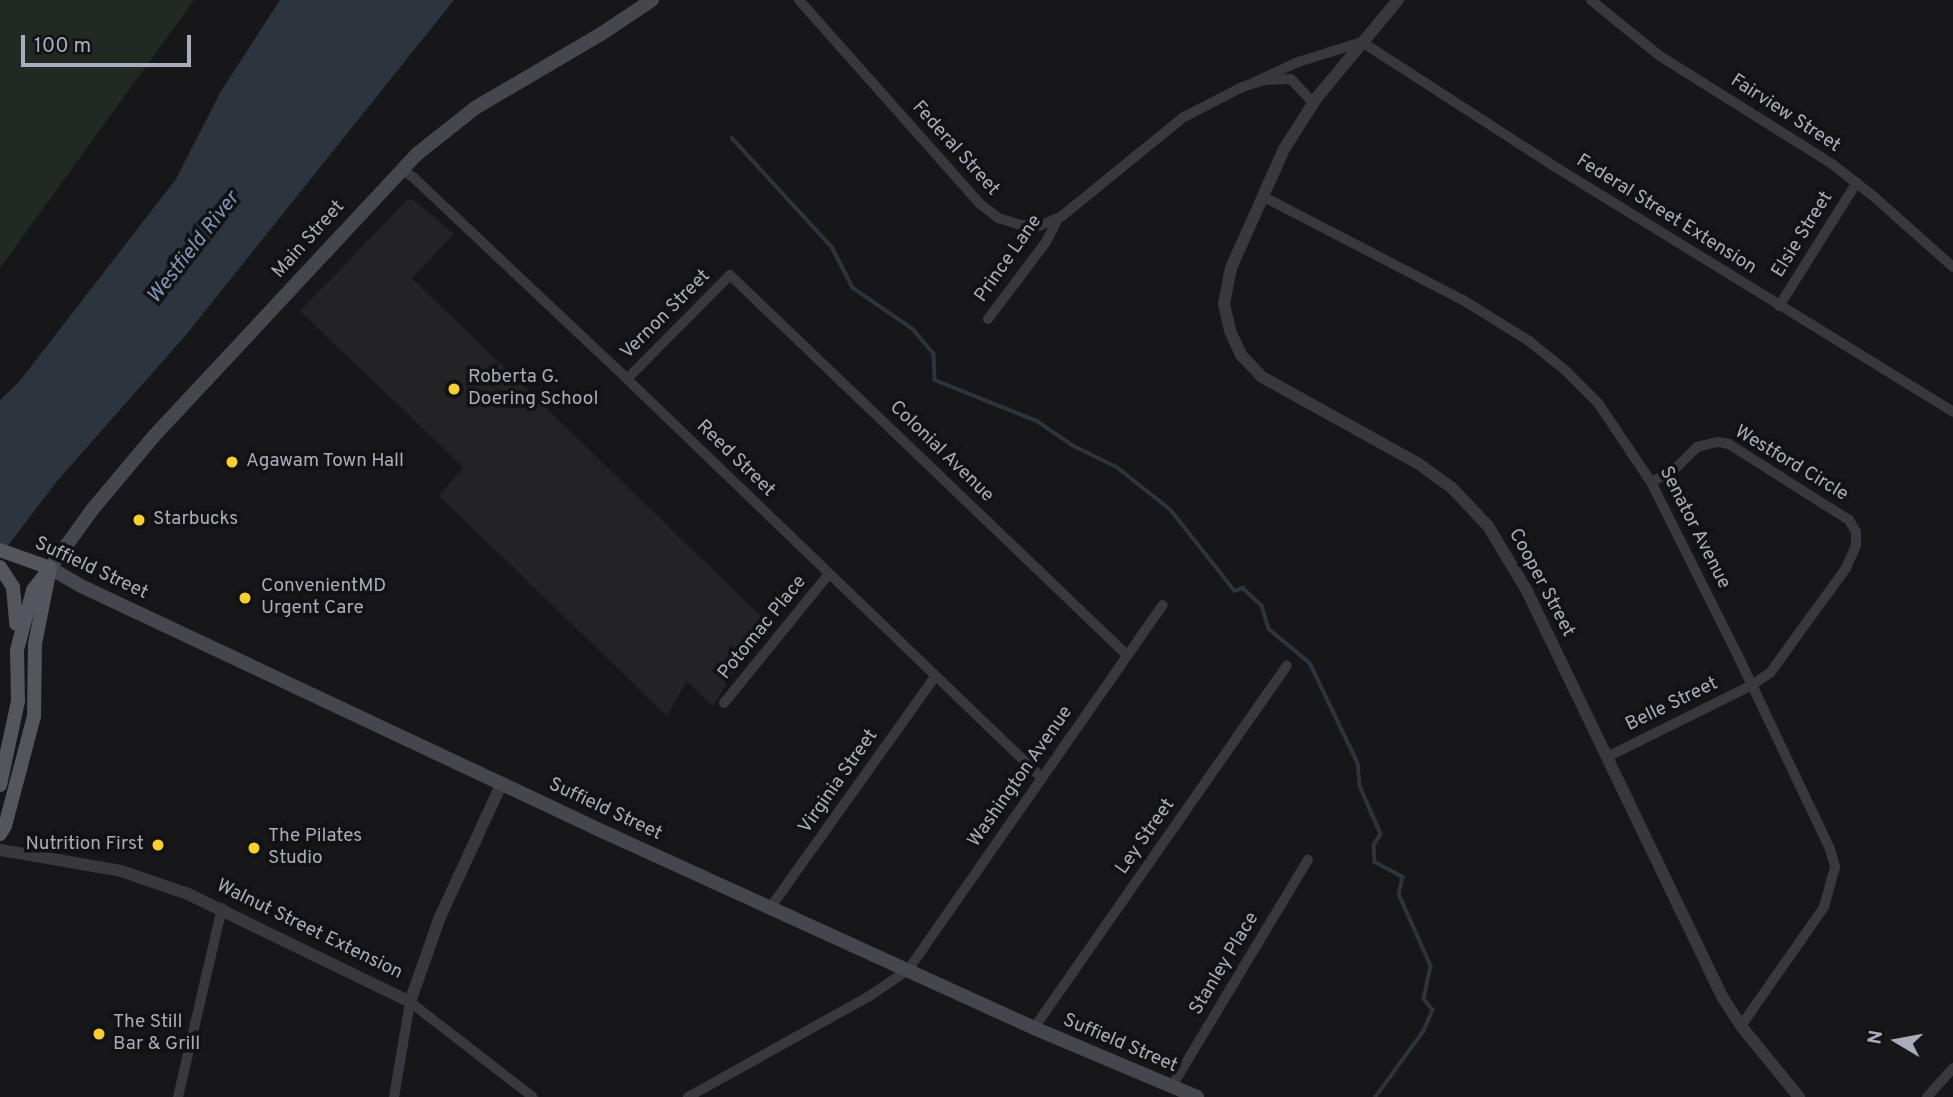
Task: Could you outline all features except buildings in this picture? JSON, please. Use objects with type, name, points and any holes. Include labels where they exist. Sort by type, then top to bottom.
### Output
[{"type":"main road","name":"Main Street","points":[[50,568],[92,510],[154,436],[401,169],[475,108],[652,1]]},
{"type":"main road","name":"Suffield Street","points":[[6,552],[50,568],[85,589],[770,908],[1034,1028],[1197,1097]]},
{"type":"main road","points":[[0,785],[18,701],[17,601],[13,587],[1,568]]},
{"type":"main road","points":[[17,650],[33,590],[50,568]]},
{"type":"main road","points":[[0,834],[5,826],[34,716],[35,644],[50,568]]},
{"type":"street","name":"Federal Street","points":[[799,0],[987,211],[1001,219],[1027,227],[1058,218],[1184,117],[1298,62],[1362,42]]},
{"type":"street","name":"Cooper Street","points":[[1398,0],[1313,103],[1284,149],[1237,251],[1226,289],[1226,318],[1241,355],[1271,383],[1431,471],[1479,515],[1516,569],[1717,986],[1741,1026],[1799,1097]]},
{"type":"street","name":"Fairview Street","points":[[1591,0],[1660,56],[1784,131],[1857,182],[1953,267]]},
{"type":"street","name":"Federal Street Extension","points":[[1362,42],[1779,306],[1953,412]]},
{"type":"street","name":"Federal Street","points":[[1253,83],[1277,78],[1291,79],[1313,103]]},
{"type":"street","name":"Reed Street","points":[[401,169],[414,178],[627,379],[1042,778]]},
{"type":"street","name":"Elsie Street","points":[[1779,306],[1857,182]]},
{"type":"street","name":"Senator Avenue","points":[[1262,196],[1464,300],[1529,341],[1565,370],[1598,403],[1651,482],[1752,685],[1830,849],[1835,867],[1824,907],[1741,1026]]},
{"type":"street","name":"Prince Lane","points":[[988,319],[1046,242],[1058,218]]},
{"type":"street","name":"Vernon Street","points":[[627,379],[730,275]]},
{"type":"street","name":"Colonial Avenue","points":[[730,275],[1128,655]]},
{"type":"street","name":"Westford Circle","points":[[1651,482],[1672,472],[1697,447],[1721,442],[1834,508],[1854,526],[1856,546],[1846,568],[1777,666],[1752,685]]},
{"type":"street","name":"Potomac Place","points":[[724,703],[829,574]]},
{"type":"street","name":"Washington Avenue","points":[[908,970],[1163,605]]},
{"type":"street","name":"Ley Street","points":[[1034,1028],[1287,666]]},
{"type":"street","name":"Virginia Street","points":[[770,908],[936,677]]},
{"type":"street","name":"Belle Street","points":[[1606,757],[1752,685]]},
{"type":"street","name":"Walnut Street Extension","points":[[0,850],[121,871],[222,908],[410,1002],[440,917],[502,783]]},
{"type":"street","name":"Stanley Place","points":[[1172,1086],[1308,860]]},
{"type":"street","points":[[178,1097],[222,908]]},
{"type":"street","points":[[688,1097],[869,997],[908,970]]},
{"type":"street","points":[[394,1097],[410,1002],[432,1016],[533,1097]]},
{"type":"street","points":[[1927,1097],[1953,1068]]},
{"type":"shaded area","points":[[0,0],[194,0],[0,268]]},
{"type":"shaded area","name":"Roberta G. Doering School","points":[[413,199],[454,234],[412,278],[765,620],[713,706],[687,681],[667,716],[439,496],[463,467],[300,311],[407,200]]},
{"type":"water","name":"Westfield River","points":[[280,0],[454,0],[185,336],[58,480],[0,556],[0,400],[19,382],[176,179],[221,91]]},
{"type":"waterway","points":[[732,138],[832,247],[853,288],[913,329],[934,354],[935,380],[1037,421],[1072,445],[1117,467],[1171,510],[1235,591],[1243,588],[1262,606],[1269,629],[1310,663],[1358,763],[1360,786],[1381,834],[1374,845],[1375,862],[1403,877],[1399,894],[1431,966],[1424,999],[1433,1010],[1424,1031],[1376,1097]]},
{"type":"place","name":"Roberta G. Doering School","points":[[454,389]]},
{"type":"place","name":"Agawam Town Hall","points":[[232,462]]},
{"type":"place","name":"Starbucks","points":[[139,520]]},
{"type":"place","name":"ConvenientMD Urgent Care","points":[[245,598]]},
{"type":"place","name":"Nutrition First","points":[[158,845]]},
{"type":"place","name":"The Pilates Studio","points":[[254,848]]},
{"type":"place","name":"The Still Bar & Grill","points":[[99,1034]]}]
